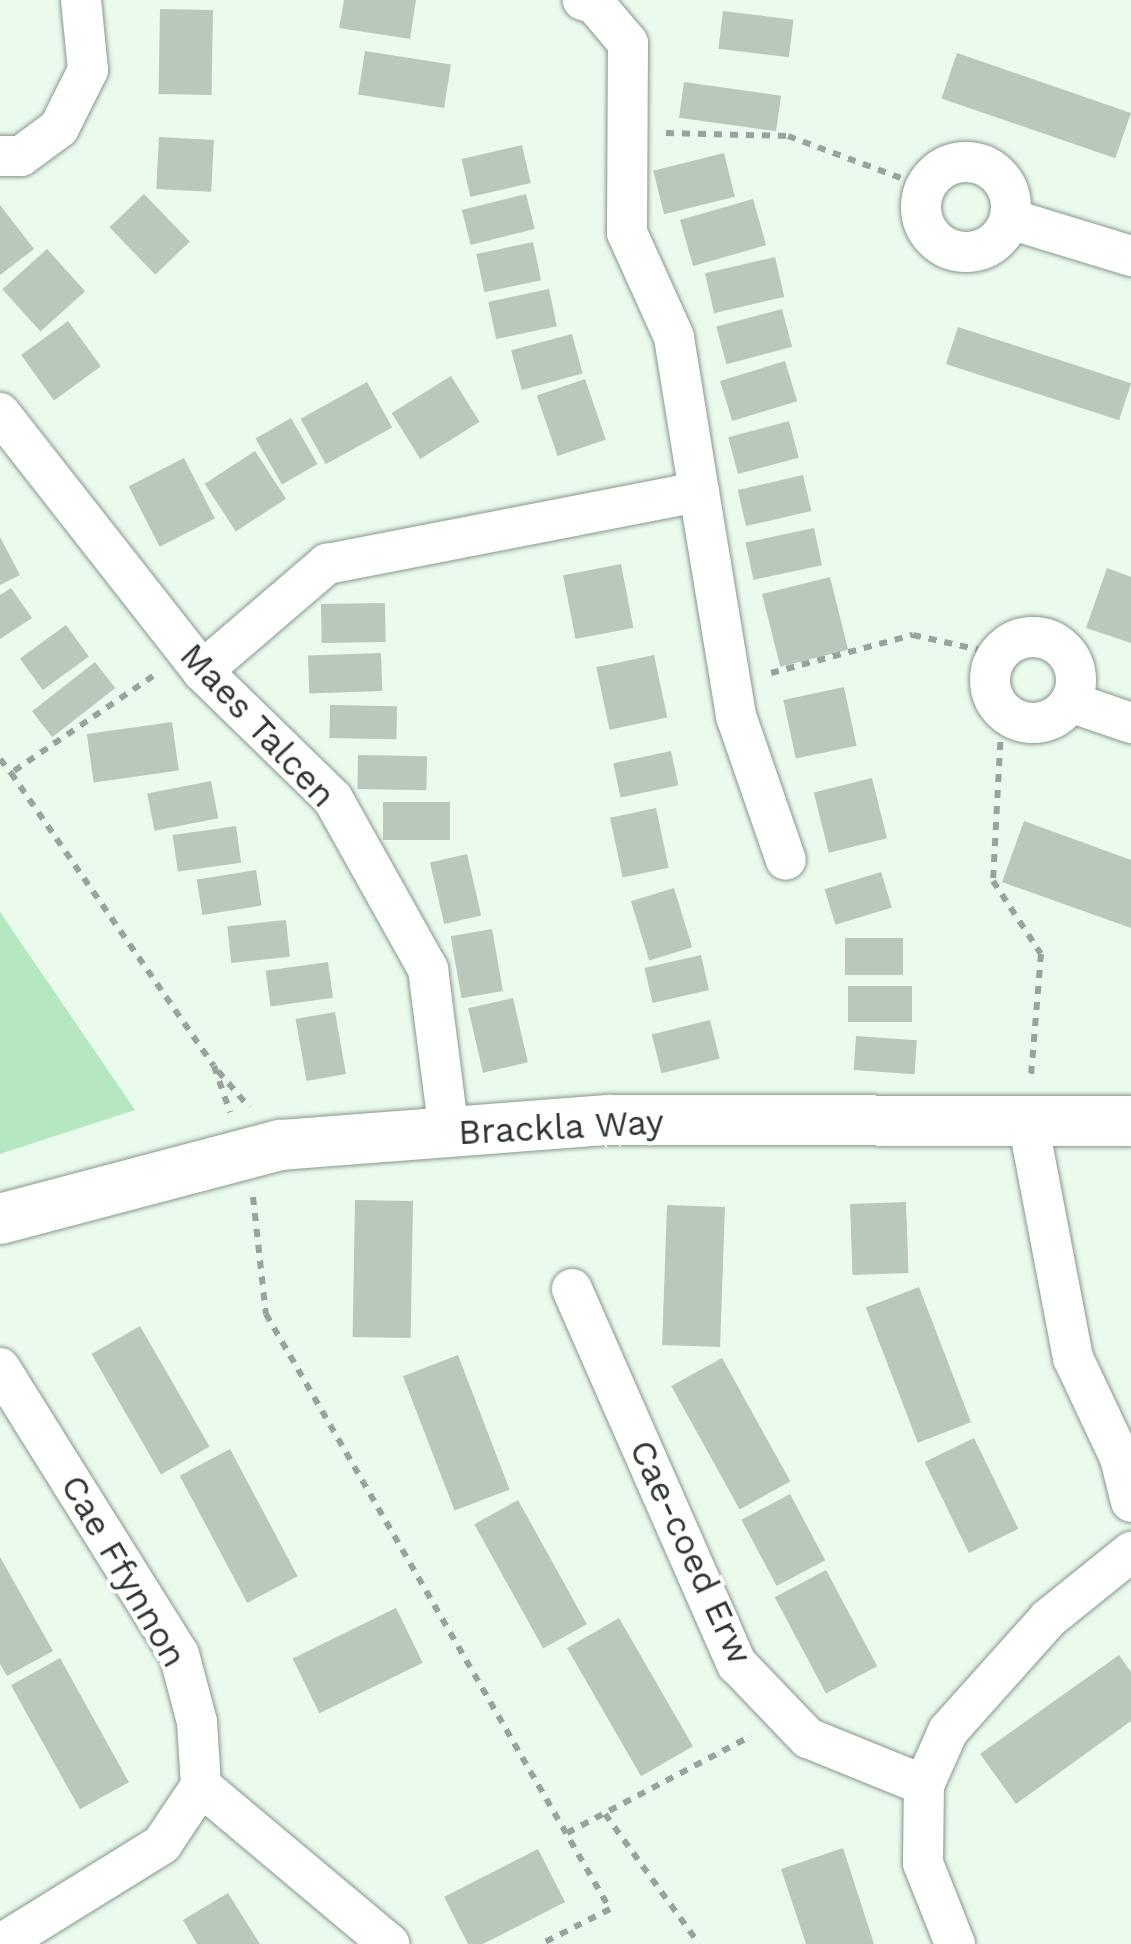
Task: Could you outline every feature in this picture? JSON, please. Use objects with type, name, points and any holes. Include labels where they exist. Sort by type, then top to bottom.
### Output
[{"type":"street","points":[[0,156],[21,156],[59,128],[88,70],[81,0]]},
{"type":"street","points":[[582,0],[595,4],[628,44],[628,232],[674,338],[730,683],[786,860]]},
{"type":"street","points":[[977,164],[1007,188],[1010,219],[992,244],[952,250],[928,232],[922,217],[926,187],[946,167],[977,164]]},
{"type":"street","points":[[1010,219],[1131,256]]},
{"type":"street","name":"Maes Talcen","points":[[0,414],[195,662],[333,799],[428,969],[449,1132]]},
{"type":"street","points":[[195,662],[326,564],[698,492]]},
{"type":"street","points":[[1032,636],[1060,646],[1074,666],[1070,702],[1039,723],[1002,710],[990,684],[998,654],[1032,636]]},
{"type":"street","points":[[1070,702],[1131,723]]},
{"type":"street","name":"Brackla Way","points":[[0,1219],[281,1145],[609,1120],[1131,1121]]},
{"type":"street","points":[[1028,1122],[1073,1358],[1120,1458],[1131,1502]]},
{"type":"street","name":"Cae-coed Erw","points":[[572,1288],[737,1664],[808,1738],[924,1785]]},
{"type":"street","name":"Cae Ffynnon","points":[[0,1368],[180,1654],[197,1722],[201,1786]]},
{"type":"street","points":[[956,1944],[923,1863],[924,1785],[948,1731],[1048,1618],[1131,1552]]},
{"type":"street","points":[[1,1944],[162,1844],[201,1786],[389,1944]]},
{"type":"path","points":[[628,132],[788,136],[926,187]]},
{"type":"path","points":[[730,683],[913,635],[998,654]]},
{"type":"path","points":[[11,773],[195,662]]},
{"type":"path","points":[[1002,710],[993,882],[1041,954],[1028,1122]]},
{"type":"path","points":[[0,759],[214,1066],[232,1118]]},
{"type":"path","points":[[252,1186],[266,1314],[610,1909],[541,1944]]},
{"type":"path","points":[[567,1834],[788,1717]]},
{"type":"path","points":[[604,1814],[699,1944]]},
{"type":"green space","points":[[0,912],[135,1110],[0,1154]]},
{"type":"building","points":[[344,0],[416,0],[410,39],[339,28]]},
{"type":"building","points":[[160,9],[213,10],[212,95],[159,94]]},
{"type":"building","points":[[723,11],[793,20],[789,57],[718,49]]},
{"type":"building","points":[[365,51],[451,65],[444,108],[358,94]]},
{"type":"building","points":[[957,53],[1131,113],[1115,158],[941,98]]},
{"type":"building","points":[[684,82],[781,96],[776,131],[679,118]]},
{"type":"building","points":[[159,137],[214,140],[211,192],[156,189]]},
{"type":"building","points":[[522,145],[531,183],[470,197],[462,159]]},
{"type":"building","points":[[724,153],[735,197],[664,214],[653,171]]},
{"type":"building","points":[[144,194],[190,241],[155,275],[109,227]]},
{"type":"building","points":[[526,194],[535,229],[471,245],[462,210]]},
{"type":"building","points":[[753,199],[766,245],[693,266],[680,220]]},
{"type":"building","points":[[0,205],[34,249],[0,275]]},
{"type":"building","points":[[533,242],[541,280],[484,292],[476,254]]},
{"type":"building","points":[[47,249],[85,291],[41,332],[2,289]]},
{"type":"building","points":[[775,257],[784,297],[714,313],[705,273]]},
{"type":"building","points":[[549,289],[557,326],[496,339],[488,302]]},
{"type":"building","points":[[782,309],[792,347],[726,364],[716,327]]},
{"type":"building","points":[[68,321],[101,366],[54,400],[21,355]]},
{"type":"building","points":[[958,327],[1131,383],[1119,420],[946,364]]},
{"type":"building","points":[[572,334],[583,374],[522,390],[511,350]]},
{"type":"building","points":[[785,361],[797,401],[732,421],[720,381]]},
{"type":"building","points":[[451,376],[480,422],[420,459],[392,413]]},
{"type":"building","points":[[585,379],[606,440],[558,456],[537,396]]},
{"type":"building","points":[[367,382],[392,427],[326,464],[301,419]]},
{"type":"building","points":[[291,418],[318,464],[282,484],[255,438]]},
{"type":"building","points":[[789,421],[799,458],[738,474],[728,437]]},
{"type":"building","points":[[255,451],[286,499],[236,531],[205,484]]},
{"type":"building","points":[[184,458],[215,519],[160,547],[129,486]]},
{"type":"building","points":[[803,475],[811,511],[746,526],[738,490]]},
{"type":"building","points":[[814,528],[822,565],[753,580],[746,543]]},
{"type":"building","points":[[0,537],[20,575],[0,585]]},
{"type":"building","points":[[621,564],[633,628],[575,639],[563,575]]},
{"type":"building","points":[[1107,568],[1131,577],[1131,643],[1086,628]]},
{"type":"building","points":[[830,577],[848,650],[780,667],[762,594]]},
{"type":"building","points":[[11,588],[32,618],[0,639],[0,595]]},
{"type":"building","points":[[385,603],[386,642],[322,643],[321,604]]},
{"type":"building","points":[[66,625],[89,657],[43,690],[20,659]]},
{"type":"building","points":[[381,653],[382,691],[309,694],[308,656]]},
{"type":"building","points":[[654,655],[667,718],[610,730],[596,667]]},
{"type":"building","points":[[95,662],[115,688],[52,737],[32,711]]},
{"type":"building","points":[[844,687],[856,746],[796,759],[783,700]]},
{"type":"building","points":[[330,705],[397,706],[396,739],[329,738]]},
{"type":"building","points":[[172,722],[179,771],[94,782],[87,734]]},
{"type":"building","points":[[671,751],[678,785],[621,798],[613,763]]},
{"type":"building","points":[[358,755],[427,756],[426,790],[357,789]]},
{"type":"building","points":[[872,778],[887,838],[829,853],[814,793]]},
{"type":"building","points":[[211,781],[218,818],[154,831],[147,793]]},
{"type":"building","points":[[383,802],[450,802],[450,840],[383,840]]},
{"type":"building","points":[[656,808],[669,868],[623,877],[610,818]]},
{"type":"building","points":[[1024,821],[1131,860],[1131,928],[1002,882]]},
{"type":"building","points":[[236,826],[241,863],[178,872],[173,835]]},
{"type":"building","points":[[467,854],[481,915],[444,924],[430,863]]},
{"type":"building","points":[[256,870],[262,906],[202,915],[197,879]]},
{"type":"building","points":[[881,872],[892,907],[835,925],[825,889]]},
{"type":"building","points":[[674,888],[692,947],[649,960],[631,901]]},
{"type":"building","points":[[286,920],[290,957],[231,963],[227,926]]},
{"type":"building","points":[[492,929],[503,991],[462,998],[451,936]]},
{"type":"building","points":[[845,938],[903,938],[903,975],[845,975]]},
{"type":"building","points":[[701,955],[709,990],[653,1003],[644,968]]},
{"type":"building","points":[[328,962],[333,998],[271,1006],[266,971]]},
{"type":"building","points":[[848,986],[912,986],[912,1022],[848,1022]]},
{"type":"building","points":[[513,998],[528,1062],[483,1073],[468,1008]]},
{"type":"building","points":[[335,1012],[346,1074],[307,1081],[296,1019]]},
{"type":"building","points":[[710,1020],[720,1059],[661,1073],[652,1035]]},
{"type":"building","points":[[856,1036],[917,1040],[914,1074],[854,1070]]},
{"type":"building","points":[[355,1200],[413,1201],[411,1338],[353,1337]]},
{"type":"building","points":[[906,1202],[908,1273],[853,1275],[850,1204]]},
{"type":"building","points":[[667,1205],[725,1207],[720,1347],[662,1345]]},
{"type":"building","points":[[919,1287],[971,1422],[918,1443],[866,1307]]},
{"type":"building","points":[[140,1326],[210,1446],[161,1474],[92,1354]]},
{"type":"building","points":[[458,1355],[510,1489],[455,1511],[403,1376]]},
{"type":"building","points":[[722,1358],[790,1481],[740,1509],[671,1386]]},
{"type":"building","points":[[974,1438],[1018,1529],[969,1553],[925,1462]]},
{"type":"building","points":[[230,1449],[298,1576],[247,1603],[180,1476]]},
{"type":"building","points":[[790,1494],[825,1560],[777,1586],[741,1520]]},
{"type":"building","points":[[518,1500],[587,1624],[543,1648],[474,1524]]},
{"type":"building","points":[[0,1557],[53,1651],[7,1676],[0,1664]]},
{"type":"building","points":[[826,1570],[877,1666],[826,1693],[775,1597]]},
{"type":"building","points":[[396,1608],[423,1663],[319,1713],[293,1658]]},
{"type":"building","points":[[619,1618],[693,1746],[641,1776],[567,1648]]},
{"type":"building","points":[[1119,1655],[1131,1672],[1131,1721],[1016,1804],[980,1754]]},
{"type":"building","points":[[60,1658],[129,1782],[80,1809],[11,1685]]},
{"type":"building","points":[[843,1848],[874,1944],[806,1944],[781,1869]]},
{"type":"building","points":[[538,1849],[565,1902],[483,1944],[468,1944],[444,1897]]},
{"type":"building","points":[[228,1893],[260,1944],[197,1944],[183,1920]]}]
